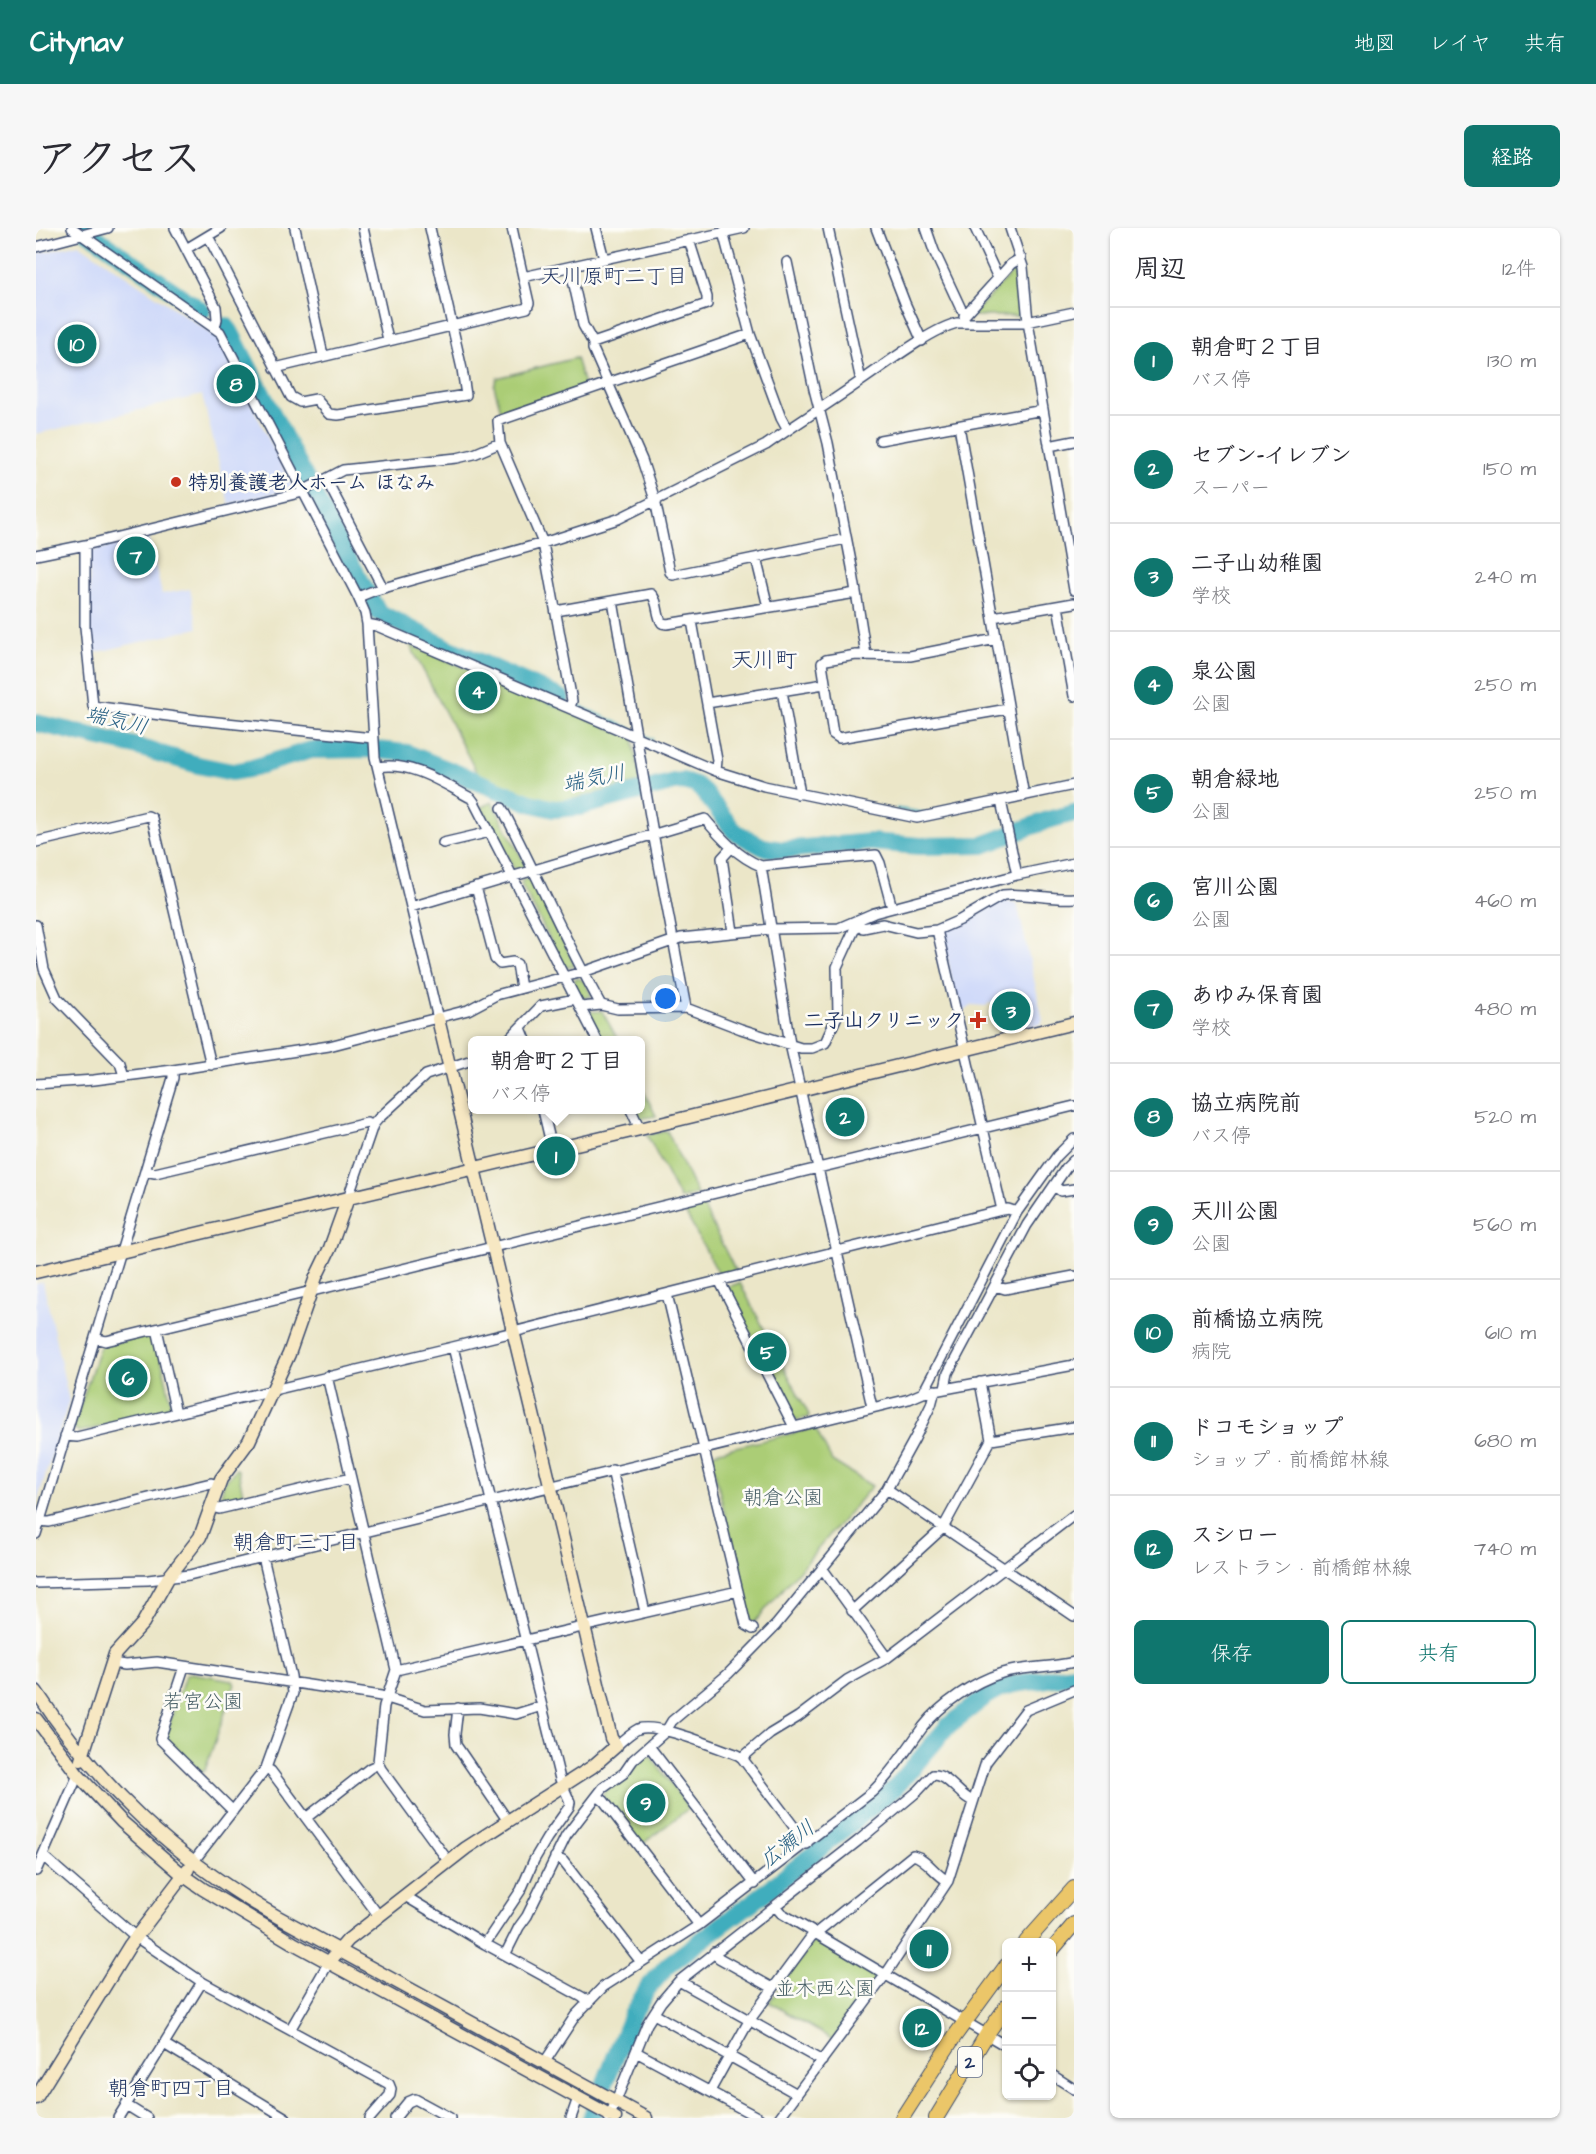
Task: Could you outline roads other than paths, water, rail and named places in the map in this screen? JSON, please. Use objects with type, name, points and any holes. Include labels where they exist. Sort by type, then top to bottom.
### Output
[{"type":"main road","points":[[1030,1938],[1074,1888]]},
{"type":"main road","points":[[1056,1945],[1074,1924]]},
{"type":"main road","name":"2","points":[[902,2118],[965,2021],[1002,1971]]},
{"type":"main road","name":"2","points":[[936,2118],[1002,2013]]},
{"type":"street","points":[[72,228],[87,234],[204,322],[215,327],[223,337],[365,594],[375,757],[583,1627],[611,1738],[616,1746]]},
{"type":"street","points":[[36,247],[108,228]]},
{"type":"street","points":[[186,249],[221,228]]},
{"type":"street","points":[[295,228],[323,355]]},
{"type":"street","points":[[363,228],[388,340]]},
{"type":"street","points":[[208,236],[294,401],[303,402],[316,399],[329,414],[334,415],[464,396],[466,393],[430,228]]},
{"type":"street","points":[[275,368],[527,308],[529,303],[512,228]]},
{"type":"street","points":[[596,228],[604,259]]},
{"type":"street","points":[[524,277],[744,228]]},
{"type":"street","points":[[828,228],[861,381]]},
{"type":"street","points":[[876,228],[922,341]]},
{"type":"street","points":[[926,228],[961,309],[966,312]]},
{"type":"street","points":[[975,228],[998,278]]},
{"type":"street","points":[[1010,228],[1021,258],[1028,322],[1074,590]]},
{"type":"street","points":[[178,229],[216,307],[218,320],[215,327]]},
{"type":"street","points":[[723,232],[750,334],[787,429]]},
{"type":"street","points":[[593,343],[707,304],[707,297],[689,240]]},
{"type":"street","points":[[963,323],[966,312],[1011,264],[1021,258]]},
{"type":"street","points":[[787,262],[820,409],[866,655]]},
{"type":"street","points":[[570,267],[583,325],[593,343],[593,349],[642,460],[656,500],[670,572],[673,575],[846,539]]},
{"type":"street","points":[[365,594],[618,519],[766,445],[787,429],[949,325],[1028,322],[1074,312]]},
{"type":"street","points":[[570,707],[572,701],[543,543],[500,443],[498,421],[750,334]]},
{"type":"street","points":[[880,440],[1043,410]]},
{"type":"street","points":[[959,426],[1024,796]]},
{"type":"street","points":[[1049,446],[1074,441]]},
{"type":"street","points":[[36,555],[85,545],[308,489],[344,470],[467,456],[500,443]]},
{"type":"street","points":[[327,479],[383,588]]},
{"type":"street","points":[[85,545],[85,627],[93,706],[373,741]]},
{"type":"street","points":[[756,558],[768,607]]},
{"type":"street","points":[[556,611],[651,594],[654,596],[662,623],[692,621],[856,593]]},
{"type":"street","points":[[613,601],[686,1008]]},
{"type":"street","points":[[993,617],[1074,603]]},
{"type":"street","points":[[1058,606],[1074,696]]},
{"type":"street","points":[[692,621],[717,760],[716,771]]},
{"type":"street","points":[[367,624],[377,626],[570,707],[716,771],[750,783],[798,794],[917,818],[1074,784]]},
{"type":"street","points":[[996,639],[910,656],[856,655],[824,661],[822,663],[824,684],[833,734],[836,738],[1008,709]]},
{"type":"street","points":[[707,703],[824,684]]},
{"type":"street","points":[[782,691],[799,788],[798,794]]},
{"type":"street","points":[[378,767],[392,766],[416,770],[471,798],[595,1036]]},
{"type":"street","points":[[1001,801],[1017,875]]},
{"type":"street","points":[[502,808],[601,1005]]},
{"type":"street","points":[[36,842],[148,816],[152,818],[210,1065]]},
{"type":"street","points":[[411,907],[705,819],[748,861],[761,866],[876,855],[892,908]]},
{"type":"street","points":[[443,843],[490,832]]},
{"type":"street","points":[[732,847],[722,858],[733,932]]},
{"type":"street","points":[[36,1084],[174,1070],[329,1046],[468,1010],[496,995],[565,978],[686,937],[771,929],[839,928],[892,908],[1017,875],[1074,863]]},
{"type":"street","points":[[761,866],[790,1044],[872,1407]]},
{"type":"street","points":[[476,887],[495,959],[500,964],[513,962],[517,964],[521,988]]},
{"type":"street","points":[[856,921],[861,927],[885,924],[921,933],[938,930],[960,920],[1003,895],[1053,899],[1074,898]]},
{"type":"street","points":[[870,915],[868,922],[872,927]]},
{"type":"street","points":[[581,1007],[601,1005],[618,1009],[686,1008],[801,1048],[822,1045],[838,1014],[837,967],[852,936],[856,921]]},
{"type":"street","points":[[36,924],[44,969],[57,998],[120,1063],[124,1076]]},
{"type":"street","points":[[938,930],[1002,1210]]},
{"type":"street","points":[[513,1036],[541,1006],[575,999]]},
{"type":"street","points":[[36,1272],[640,1129],[1074,1023]]},
{"type":"street","points":[[521,1028],[524,1036]]},
{"type":"street","points":[[36,1872],[78,1775],[82,1756],[117,1650],[143,1623],[168,1578],[202,1533],[218,1485],[249,1441],[273,1390],[289,1354],[320,1268],[330,1248],[373,1125],[407,1090],[426,1075],[468,1061]]},
{"type":"street","points":[[36,1534],[174,1070]]},
{"type":"street","points":[[95,1338],[106,1341],[157,1329],[1074,1106]]},
{"type":"street","points":[[544,1114],[552,1148]]},
{"type":"street","points":[[633,1114],[640,1129]]},
{"type":"street","points":[[145,1171],[155,1173],[367,1124],[373,1125]]},
{"type":"street","points":[[923,1393],[1017,1212],[1057,1156],[1074,1139]]},
{"type":"street","points":[[505,1955],[566,1836],[597,1796],[666,1731],[672,1721],[728,1674],[776,1625],[887,1489],[1027,1225],[1074,1160]]},
{"type":"street","points":[[1054,1186],[1061,1191],[1074,1189]]},
{"type":"street","points":[[66,1436],[77,1437],[453,1347],[1002,1210],[1017,1212]]},
{"type":"street","points":[[995,1286],[1005,1289],[1074,1276]]},
{"type":"street","points":[[719,1280],[794,1427]]},
{"type":"street","points":[[667,1294],[746,1624],[753,1629]]},
{"type":"street","points":[[157,1329],[176,1413]]},
{"type":"street","points":[[453,1347],[562,1787],[570,1802],[569,1808],[534,1860],[521,1890],[485,1944]]},
{"type":"street","points":[[36,1583],[168,1578],[263,1557],[612,1470],[705,1450],[909,1399],[940,1389],[1074,1365]]},
{"type":"street","points":[[327,1376],[396,1670],[386,1697],[379,1764],[448,1862]]},
{"type":"street","points":[[852,1611],[943,1528],[991,1440],[980,1382]]},
{"type":"street","points":[[991,1440],[1074,1427]]},
{"type":"street","points":[[612,1470],[645,1612]]},
{"type":"street","points":[[211,1507],[219,1509],[351,1479]]},
{"type":"street","points":[[40,1521],[49,1522],[211,1483],[218,1485]]},
{"type":"street","points":[[887,1489],[1074,1616]]},
{"type":"street","points":[[742,1758],[770,1734],[798,1717],[847,1680],[887,1658],[1074,1515]]},
{"type":"street","points":[[36,2097],[136,1937],[266,1768],[293,1693],[293,1684],[263,1557]]},
{"type":"street","points":[[822,1568],[887,1658]]},
{"type":"street","points":[[396,1670],[738,1591]]},
{"type":"street","points":[[112,1663],[125,1665],[157,1662],[386,1697],[425,1710],[479,1708],[516,1714],[542,1706]]},
{"type":"street","points":[[544,2063],[575,2016],[603,1987],[699,1925],[807,1844],[879,1785],[928,1721],[958,1696],[1006,1671],[1074,1662]]},
{"type":"street","points":[[184,1667],[160,1739],[233,1811]]},
{"type":"street","points":[[779,2118],[886,1974],[948,1881],[986,1762],[1026,1710],[1074,1690]]},
{"type":"street","points":[[36,1691],[82,1756],[121,1798],[193,1862],[248,1900],[646,2118]]},
{"type":"street","points":[[458,1708],[456,1745],[508,1821]]},
{"type":"street","points":[[36,1719],[78,1775],[122,1822],[183,1875],[239,1912],[609,2116],[612,2100],[647,2024],[679,1981],[896,1811],[933,1775],[938,1774],[966,1798],[973,1801]]},
{"type":"street","points":[[290,2030],[338,1950],[448,1862],[592,1767],[639,1729],[666,1731],[742,1758],[807,1844]]},
{"type":"street","points":[[649,1746],[755,1884]]},
{"type":"street","points":[[306,1818],[370,1768],[379,1764]]},
{"type":"street","points":[[266,1768],[271,1771],[379,1916]]},
{"type":"street","points":[[597,1796],[604,1801],[699,1925]]},
{"type":"street","points":[[710,2091],[749,2021],[816,1933],[913,1855],[919,1857],[948,1881]]},
{"type":"street","points":[[43,1856],[136,1937],[202,1982],[389,2084],[390,2095],[370,2118]]},
{"type":"street","points":[[555,1857],[563,1861],[641,1962]]},
{"type":"street","points":[[405,1896],[589,2003]]},
{"type":"street","points":[[776,1906],[781,1913],[1002,2043]]},
{"type":"street","points":[[714,1952],[719,1958],[773,1988]]},
{"type":"street","points":[[679,1981],[822,2061]]},
{"type":"street","points":[[118,2118],[202,1982]]},
{"type":"street","points":[[654,2014],[797,2094]]},
{"type":"street","points":[[164,2044],[286,2118]]},
{"type":"street","points":[[636,2052],[759,2118]]},
{"type":"street","points":[[1056,2078],[1074,2089]]},
{"type":"street","points":[[395,2118],[408,2102],[415,2099],[450,2118]]},
{"type":"street","points":[[571,2118],[582,2100]]},
{"type":"street","points":[[126,2105],[147,2118]]},
{"type":"waterway","points":[[82,228],[202,311]]},
{"type":"waterway","points":[[226,326],[328,522],[378,612],[448,648],[561,698]]},
{"type":"waterway","points":[[579,706],[633,730]]},
{"type":"waterway","name":"端気川","points":[[36,723],[232,772],[311,750],[366,749],[407,753],[530,803],[554,809],[579,807],[683,781],[696,785],[704,792],[734,831],[763,847],[782,850],[870,842],[920,846],[983,845],[1048,820],[1074,813]]},
{"type":"waterway","points":[[639,733],[652,739]]},
{"type":"waterway","points":[[950,807],[1074,779]]},
{"type":"waterway","points":[[897,809],[923,813]]},
{"type":"waterway","name":"広瀬川","points":[[591,2118],[631,2017],[648,1988],[668,1965],[762,1895],[895,1788],[949,1725],[985,1697],[1014,1684],[1074,1675]]},
{"type":"place","name":"前橋協立病院","points":[[77,344]]},
{"type":"place","name":"協立病院前","points":[[236,384]]},
{"type":"place","name":"特別養護老人ホーム ほなみ","points":[[176,482]]},
{"type":"place","name":"あゆみ保育園","points":[[136,556]]},
{"type":"place","name":"泉公園","points":[[478,691]]},
{"type":"place","name":"二子山幼稚園","points":[[1011,1011]]},
{"type":"place","name":"二子山クリニック","points":[[978,1020]]},
{"type":"place","name":"セブン-イレブン","points":[[845,1117]]},
{"type":"place","name":"朝倉町２丁目","points":[[556,1156]]},
{"type":"place","name":"朝倉緑地","points":[[767,1352]]},
{"type":"place","name":"宮川公園","points":[[128,1378]]},
{"type":"place","name":"天川公園","points":[[646,1803]]},
{"type":"place","name":"ドコモショップ","points":[[929,1949]]},
{"type":"place","name":"スシロー","points":[[922,2028]]},
{"type":"district","name":"天川原町二丁目","points":[[614,276]]},
{"type":"district","name":"天川町","points":[[764,659]]},
{"type":"district","name":"朝倉町三丁目","points":[[296,1542]]},
{"type":"district","name":"朝倉町四丁目","points":[[171,2088]]},
{"type":"park label","name":"朝倉公園","points":[[783,1497]]},
{"type":"park label","name":"若宮公園","points":[[203,1701]]},
{"type":"park label","name":"並木西公園","points":[[825,1988]]}]
